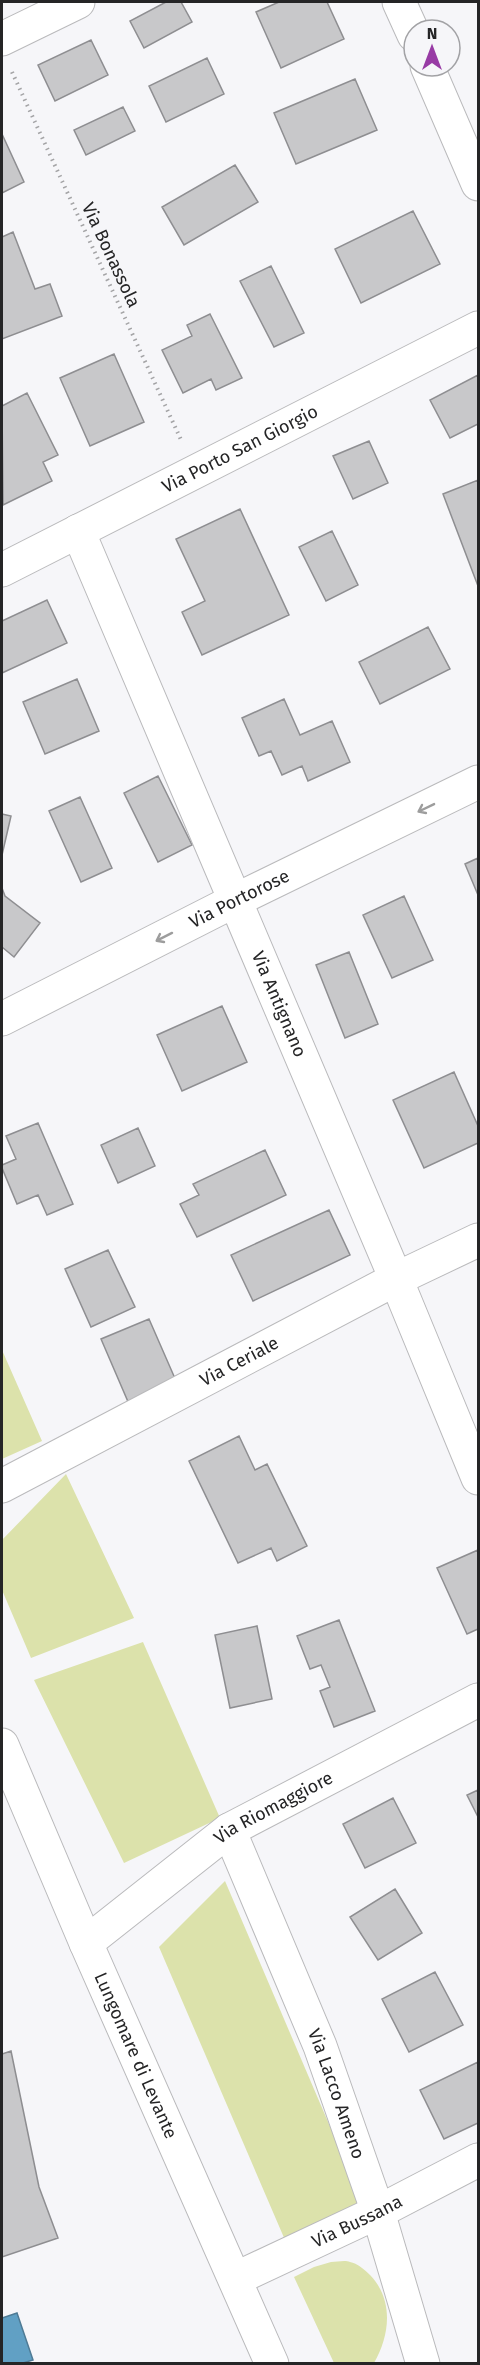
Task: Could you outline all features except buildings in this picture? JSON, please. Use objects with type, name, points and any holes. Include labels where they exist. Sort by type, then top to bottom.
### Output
[{"type":"street","points":[[2,39],[78,2]]},
{"type":"street","points":[[399,2],[406,18]]},
{"type":"street","points":[[432,78],[478,184]]},
{"type":"street","name":"Via Porto San Giorgio","points":[[2,570],[478,328]]},
{"type":"street","name":"Via Antignano","points":[[78,531],[396,1279],[478,1478]]},
{"type":"street","name":"Via Portorose","points":[[2,1019],[234,901],[478,782]]},
{"type":"street","name":"Via Ceriale","points":[[2,1486],[396,1279],[478,1240]]},
{"type":"street","name":"Via Riomaggiore","points":[[86,1943],[229,1830],[478,1700]]},
{"type":"street","name":"Lungomare di Levante","points":[[2,1745],[86,1943],[272,2364]]},
{"type":"street","name":"Via Lacco Ameno","points":[[229,1830],[320,2046],[378,2212],[423,2364]]},
{"type":"street","name":"Via Bussana","points":[[235,2279],[378,2212],[478,2160]]},
{"type":"path","name":"Via Bonassola","points":[[11,71],[196,472]]},
{"type":"green space","points":[[2,1350],[42,1441],[2,1459]]},
{"type":"green space","points":[[66,1474],[134,1618],[31,1658],[2,1590],[2,1540]]},
{"type":"green space","points":[[143,1642],[220,1818],[124,1863],[34,1680]]},
{"type":"green space","points":[[225,1881],[364,2206],[285,2240],[159,1947]]},
{"type":"green space","points":[[346,2261],[358,2265],[370,2275],[383,2295],[386,2306],[386,2329],[384,2341],[374,2363],[334,2363],[294,2277],[331,2262]]},
{"type":"water","points":[[17,2313],[33,2360],[23,2363],[2,2363],[2,2318]]}]
